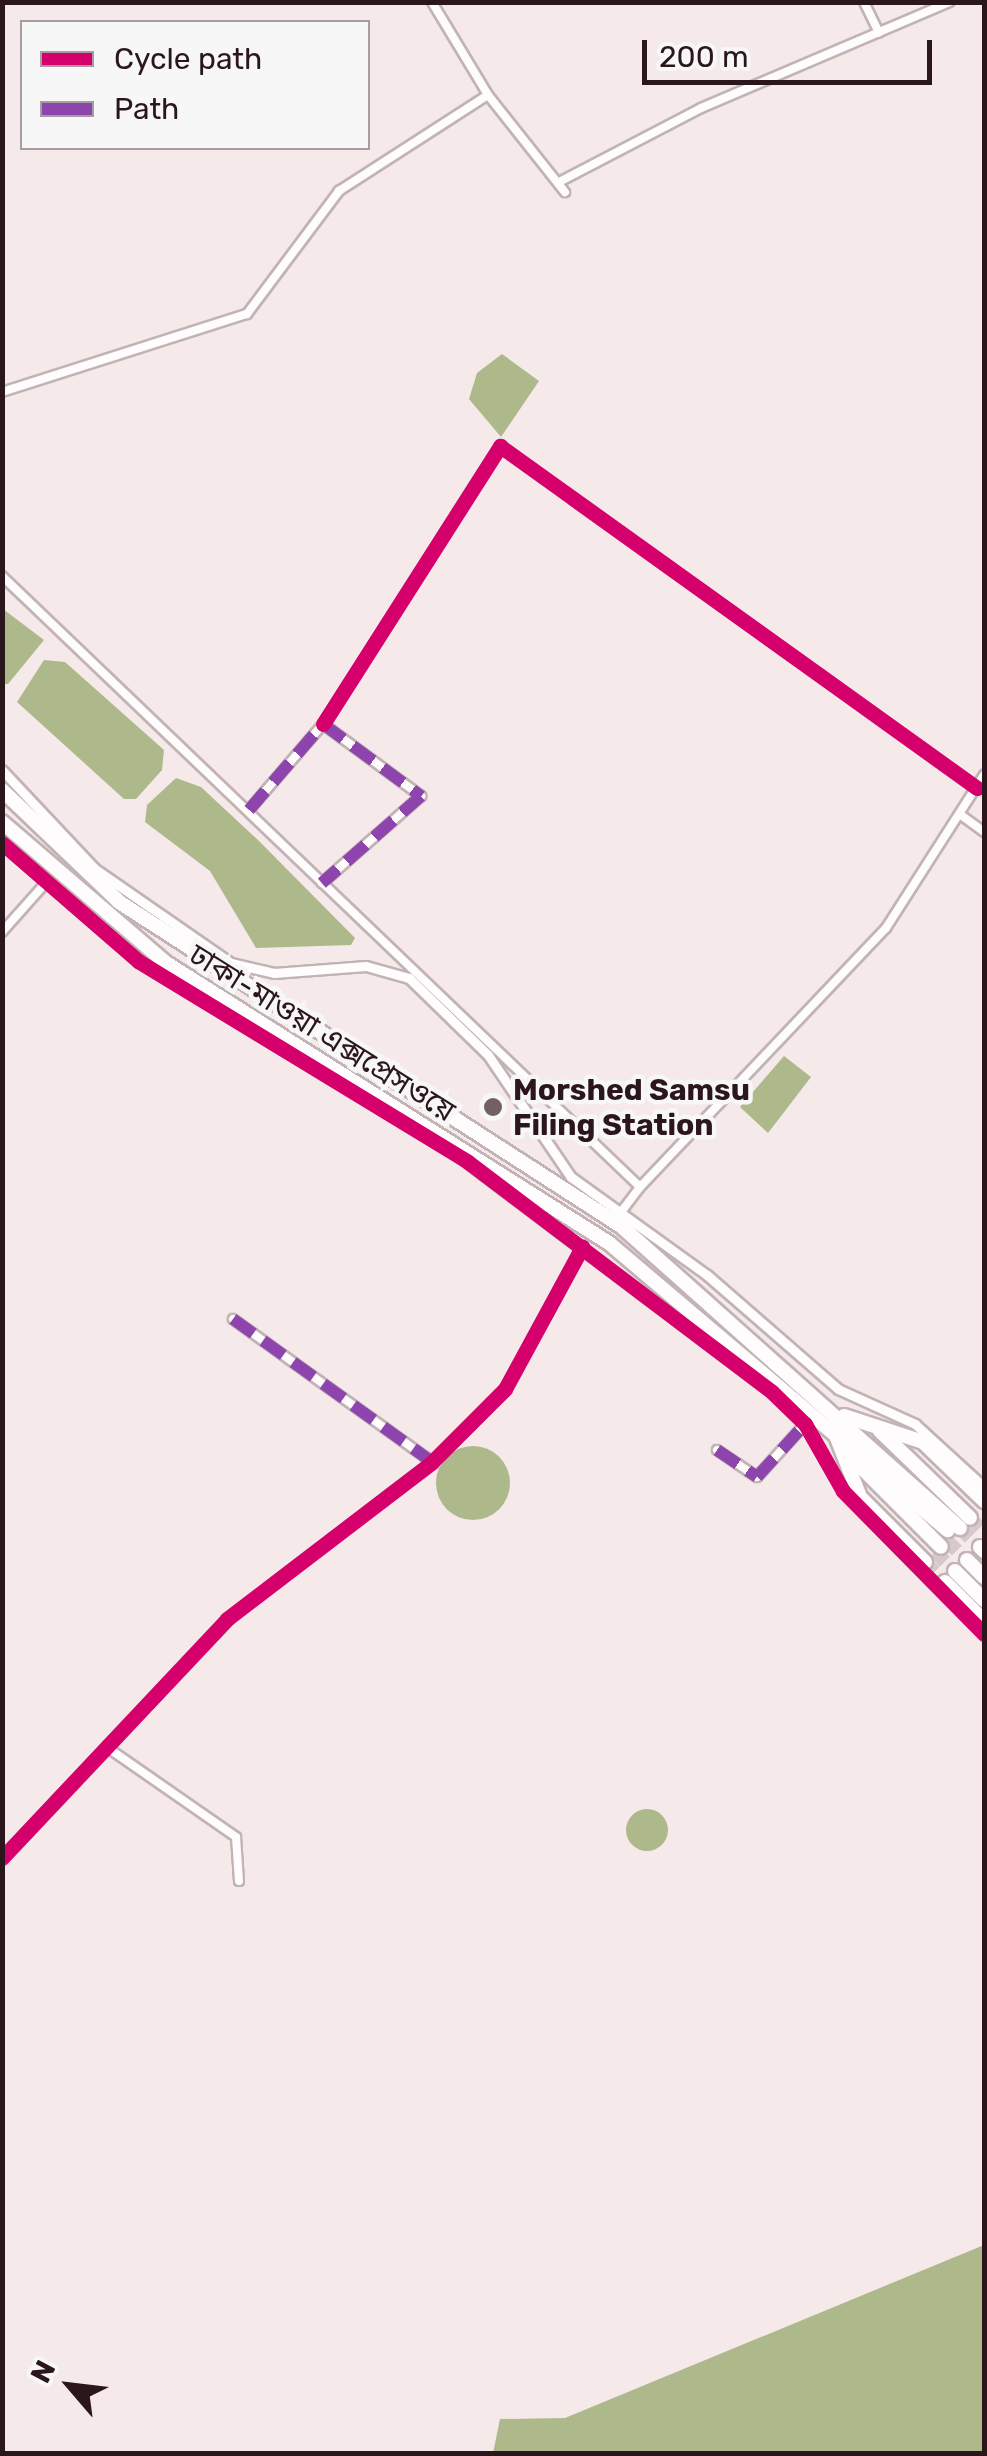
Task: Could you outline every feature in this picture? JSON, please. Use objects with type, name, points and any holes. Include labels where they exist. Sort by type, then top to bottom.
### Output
[{"type":"highway","name":"ঢাকা-মাওয়া এক্সপ্রেসওয়ে","points":[[2,790],[119,902],[621,1226],[837,1430],[956,1532]]},
{"type":"highway","name":"ঢাকা-মাওয়া এক্সপ্রেসওয়ে","points":[[2,822],[166,963],[609,1243],[956,1532]]},
{"type":"highway","name":"ঢাকা-মাওয়া এক্সপ্রেসওয়ে","points":[[837,1430],[868,1424],[902,1435],[956,1532]]},
{"type":"highway","name":"ঢাকা-মাওয়া এক্সপ্রেসওয়ে","points":[[868,1424],[956,1532]]},
{"type":"highway","name":"ঢাকা-মাওয়া এক্সপ্রেসওয়ে","points":[[837,1430],[851,1473],[956,1532]]},
{"type":"highway","points":[[967,1564],[984,1576]]},
{"type":"highway","points":[[967,1564],[984,1591]]},
{"type":"highway","points":[[967,1564],[984,1600]]},
{"type":"highway","points":[[967,1564],[984,1611]]},
{"type":"highway","points":[[967,1564],[984,1621]]},
{"type":"street","points":[[432,2],[488,95],[561,181],[565,192]]},
{"type":"street","points":[[864,2],[879,32]]},
{"type":"street","points":[[561,181],[700,108],[949,2]]},
{"type":"street","points":[[2,392],[247,314],[339,191],[488,95]]},
{"type":"street","points":[[249,810],[323,724],[500,446],[977,788]]},
{"type":"street","points":[[2,576],[640,1187]]},
{"type":"street","points":[[322,883],[422,799],[323,724]]},
{"type":"street","points":[[2,770],[95,870],[231,963],[274,974],[366,966],[409,978],[488,1055],[556,1162],[838,1389],[915,1424],[984,1487]]},
{"type":"street","points":[[621,1212],[640,1187],[886,928],[984,775]]},
{"type":"street","points":[[961,815],[984,832]]},
{"type":"street","points":[[2,843],[43,886],[138,961],[412,1126],[582,1247],[805,1424],[843,1490],[984,1634]]},
{"type":"street","points":[[2,932],[43,886]]},
{"type":"street","points":[[2,1858],[227,1619],[432,1462],[505,1389],[582,1247]]},
{"type":"street","points":[[233,1319],[432,1462]]},
{"type":"street","points":[[717,1450],[757,1476],[805,1424]]},
{"type":"street","points":[[108,1748],[236,1838],[239,1880]]},
{"type":"shaded area","points":[[502,354],[539,381],[501,437],[469,399],[477,373]]},
{"type":"shaded area","points":[[3,609],[44,640],[8,684],[3,684]]},
{"type":"shaded area","points":[[44,660],[65,662],[164,750],[162,770],[136,799],[124,799],[17,702]]},
{"type":"shaded area","points":[[176,778],[201,787],[258,840],[355,938],[351,945],[256,948],[210,871],[145,822],[147,805]]},
{"type":"shaded area","points":[[784,1056],[811,1077],[768,1133],[740,1107]]},
{"type":"shaded area","points":[[473,1446],[499,1457],[510,1483],[499,1509],[473,1520],[447,1509],[436,1483],[447,1457]]},
{"type":"shaded area","points":[[647,1809],[662,1815],[668,1830],[662,1845],[647,1851],[632,1845],[626,1830],[632,1815]]},
{"type":"shaded area","points":[[984,2245],[984,2453],[493,2453],[500,2419],[565,2418]]},
{"type":"tunnel","points":[[970,1518],[984,1532]]},
{"type":"tunnel","points":[[960,1528],[980,1547]]},
{"type":"tunnel","points":[[947,1541],[967,1560]]},
{"type":"tunnel","points":[[935,1552],[955,1571]]},
{"type":"tunnel","points":[[925,1562],[945,1582]]},
{"type":"marked path","points":[[249,810],[323,724],[421,796],[322,883]]},
{"type":"marked path","points":[[233,1319],[432,1462]]},
{"type":"marked path","points":[[717,1450],[757,1477],[805,1424]]},
{"type":"cycle path","points":[[323,724],[500,446],[977,788]]},
{"type":"cycle path","points":[[2,843],[138,961],[468,1162],[772,1392],[805,1424],[843,1491],[984,1634]]},
{"type":"cycle path","points":[[2,1858],[227,1619],[432,1462],[505,1389],[582,1247]]},
{"type":"place","name":"Morshed Samsu Filing Station","points":[[493,1107]]}]
